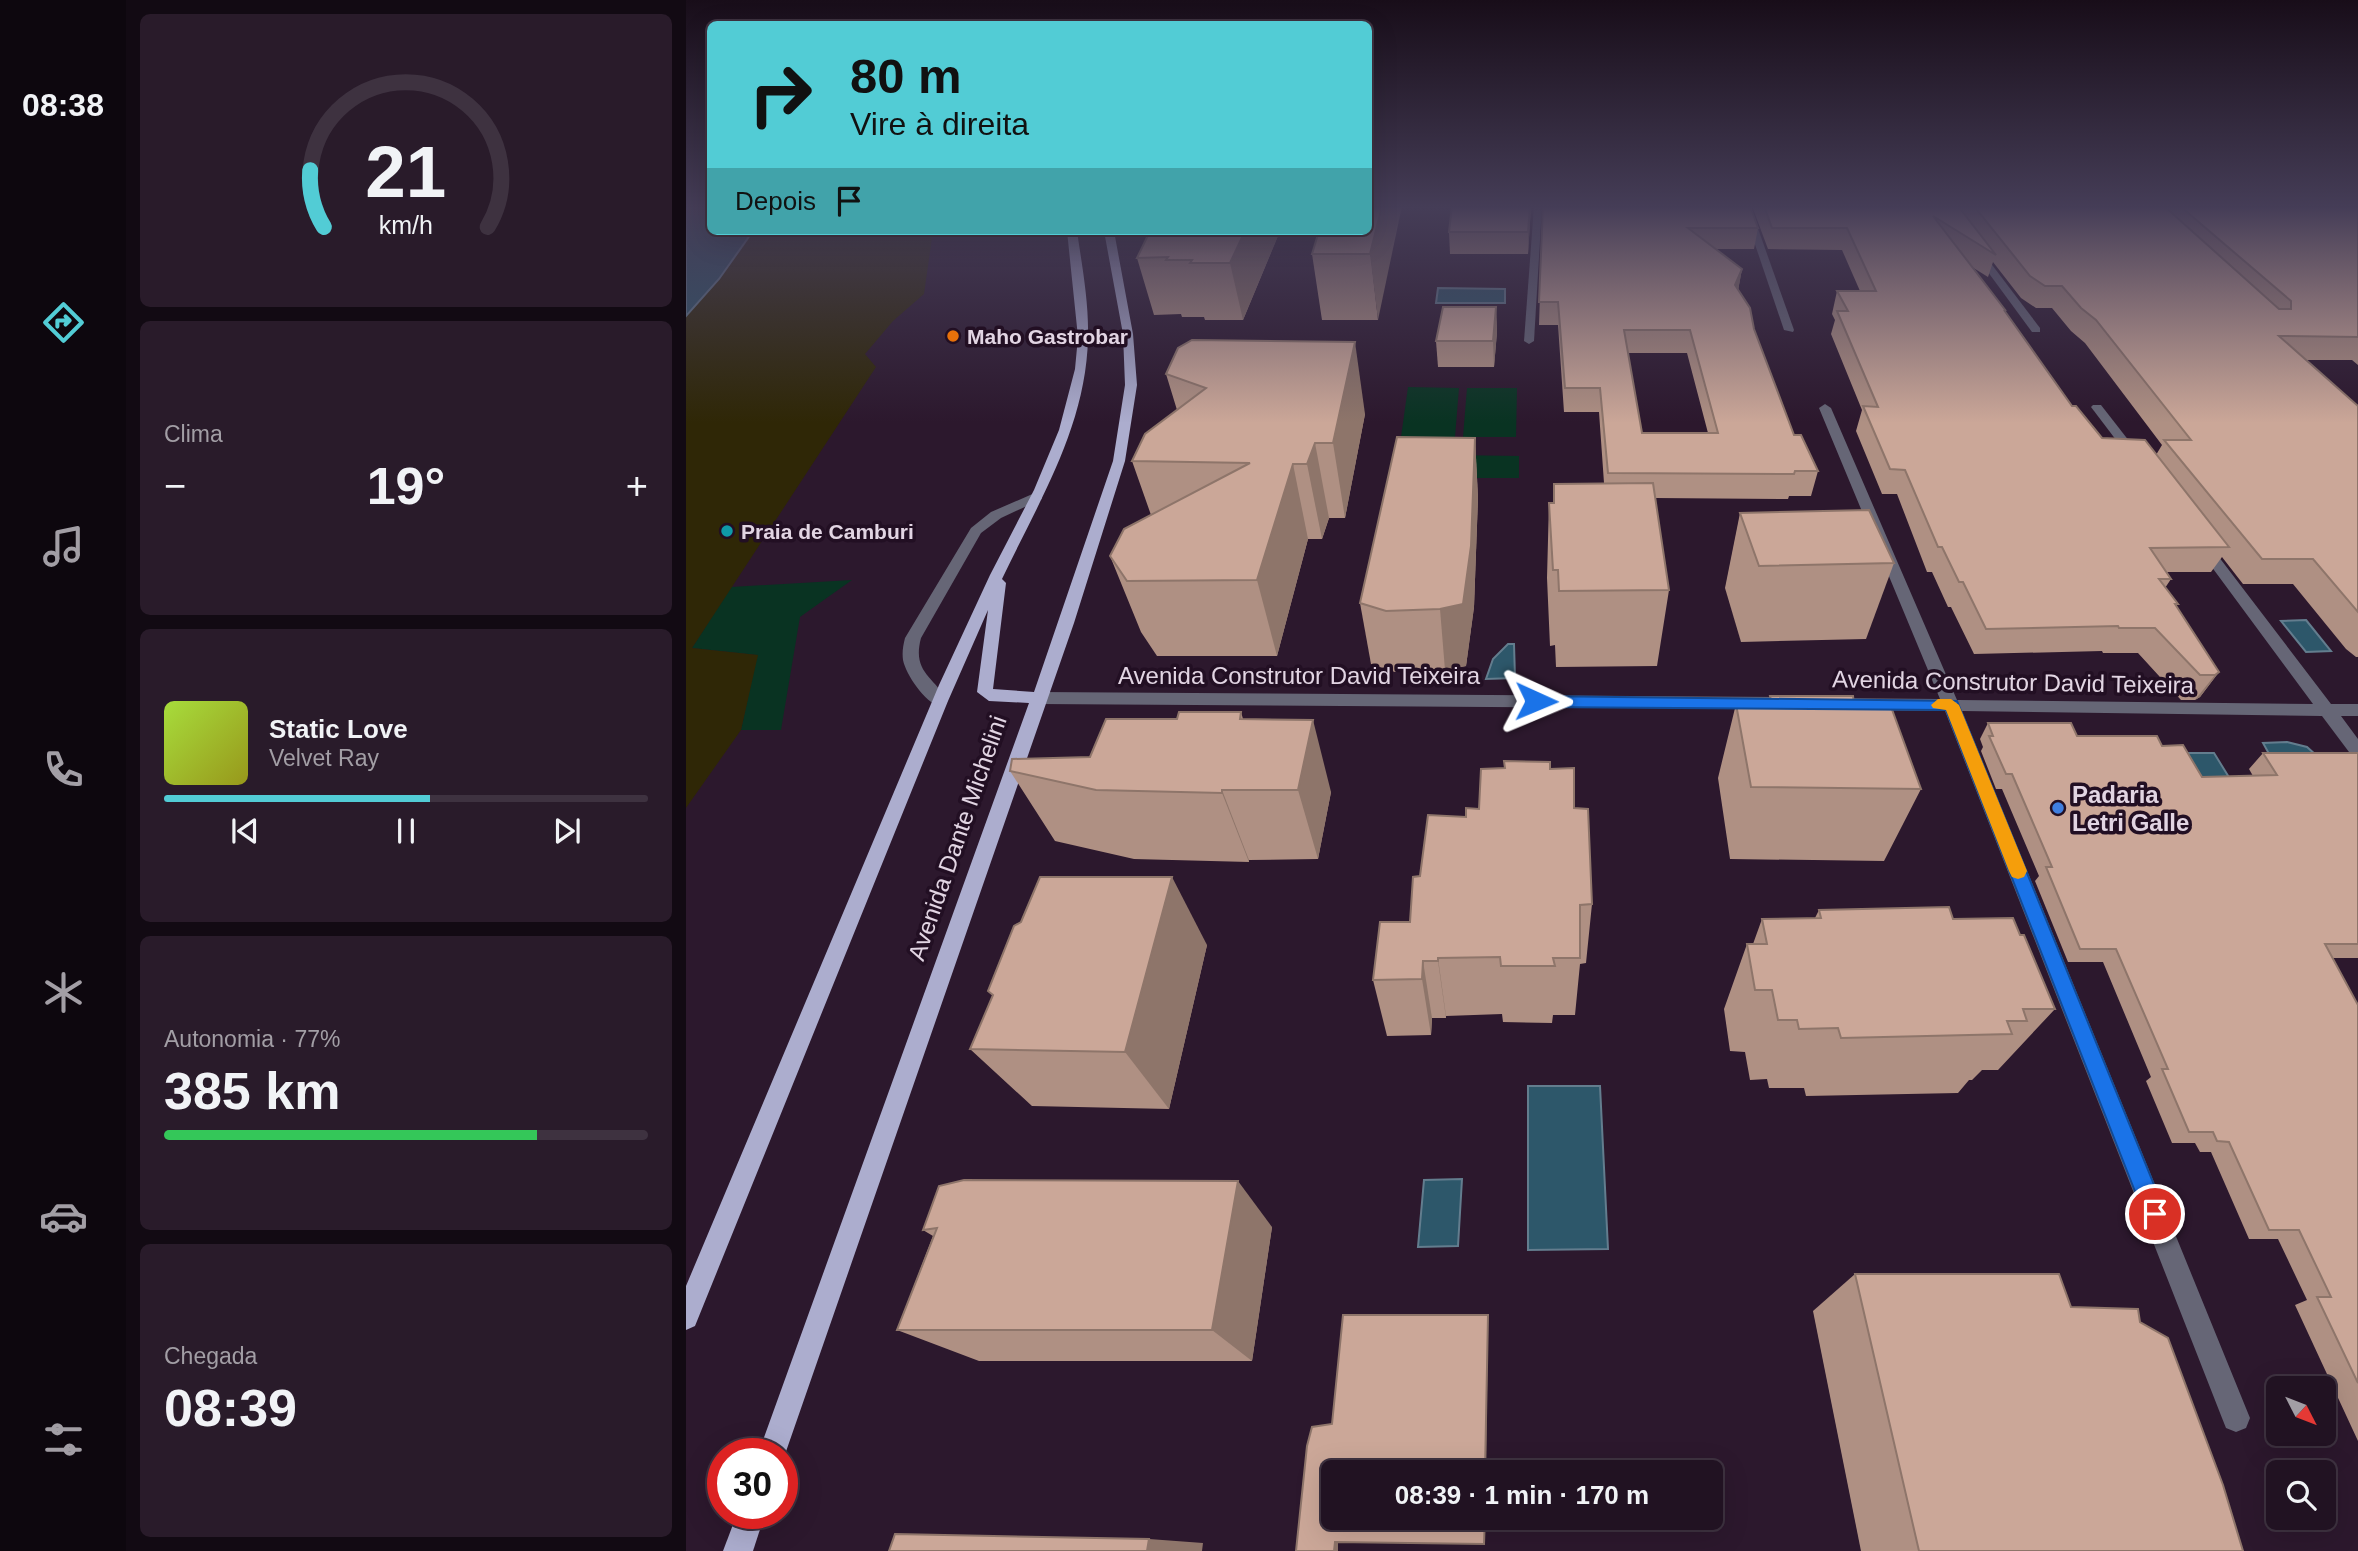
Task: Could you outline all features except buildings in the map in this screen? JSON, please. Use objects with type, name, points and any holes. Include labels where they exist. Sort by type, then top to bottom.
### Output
[{"type":"main road","points":[[686,1317],[940,701],[1064,433],[1077,388],[1083,338],[1077,278]]},
{"type":"main road","name":"Avenida Dante Michelini","points":[[778,1438],[1119,461],[1131,385],[1128,334],[1118,278]]},
{"type":"main road","points":[[1000,569],[985,692],[1038,698]]},
{"type":"main road","points":[[738,1551],[746,1529]]},
{"type":"street","points":[[1529,341],[1533,278]]},
{"type":"street","points":[[1771,278],[1789,330]]},
{"type":"street","points":[[1997,278],[2036,330]]},
{"type":"street","points":[[2097,407],[2147,472]]},
{"type":"street","points":[[1825,408],[1951,705],[2236,1418]]},
{"type":"street","points":[[940,701],[909,660],[908,650],[913,638],[976,531],[996,515],[1037,496]]},
{"type":"street","points":[[2196,537],[2358,751]]},
{"type":"street","name":"Avenida Construtor David Teixeira","points":[[1038,698],[2358,710]]},
{"type":"green space","points":[[1408,387],[1459,388],[1455,437],[1401,437]]},
{"type":"green space","points":[[1467,388],[1517,388],[1516,437],[1463,437]]},
{"type":"green space","points":[[1451,455],[1519,456],[1519,478],[1416,478]]},
{"type":"green space","points":[[852,580],[800,617],[781,730],[741,730],[757,655],[692,648],[731,587]]},
{"type":"sand","name":"Praia de Camburi","points":[[926,278],[924,294],[893,321],[865,354],[876,367],[692,648],[758,655],[741,730],[686,808],[686,316],[719,279]]},
{"type":"water","points":[[686,278],[719,278],[719,279],[686,316]]},
{"type":"water","points":[[1438,288],[1505,289],[1505,303],[1436,303]]},
{"type":"water","points":[[2306,620],[2331,651],[2306,652],[2281,621]]},
{"type":"water","points":[[1508,644],[1514,644],[1515,678],[1486,679],[1493,659]]},
{"type":"water","points":[[2287,742],[2307,747],[2316,755],[2273,761],[2263,743]]},
{"type":"water","points":[[2187,753],[2214,753],[2235,787],[2206,787]]},
{"type":"water","points":[[1528,1086],[1600,1086],[1608,1249],[1528,1250]]},
{"type":"water","points":[[1462,1179],[1458,1246],[1418,1247],[1424,1180]]},
{"type":"slow traffic","points":[[1938,705],[1951,705],[2018,871]]},
{"type":"place","name":"Maho Gastrobar","points":[[953,336]]},
{"type":"place","name":"Praia de Camburi","points":[[727,531]]},
{"type":"place","name":"Padaria Letri Galle","points":[[2058,808]]},
{"type":"route","points":[[1536,701],[1951,705],[2155,1214]]}]
